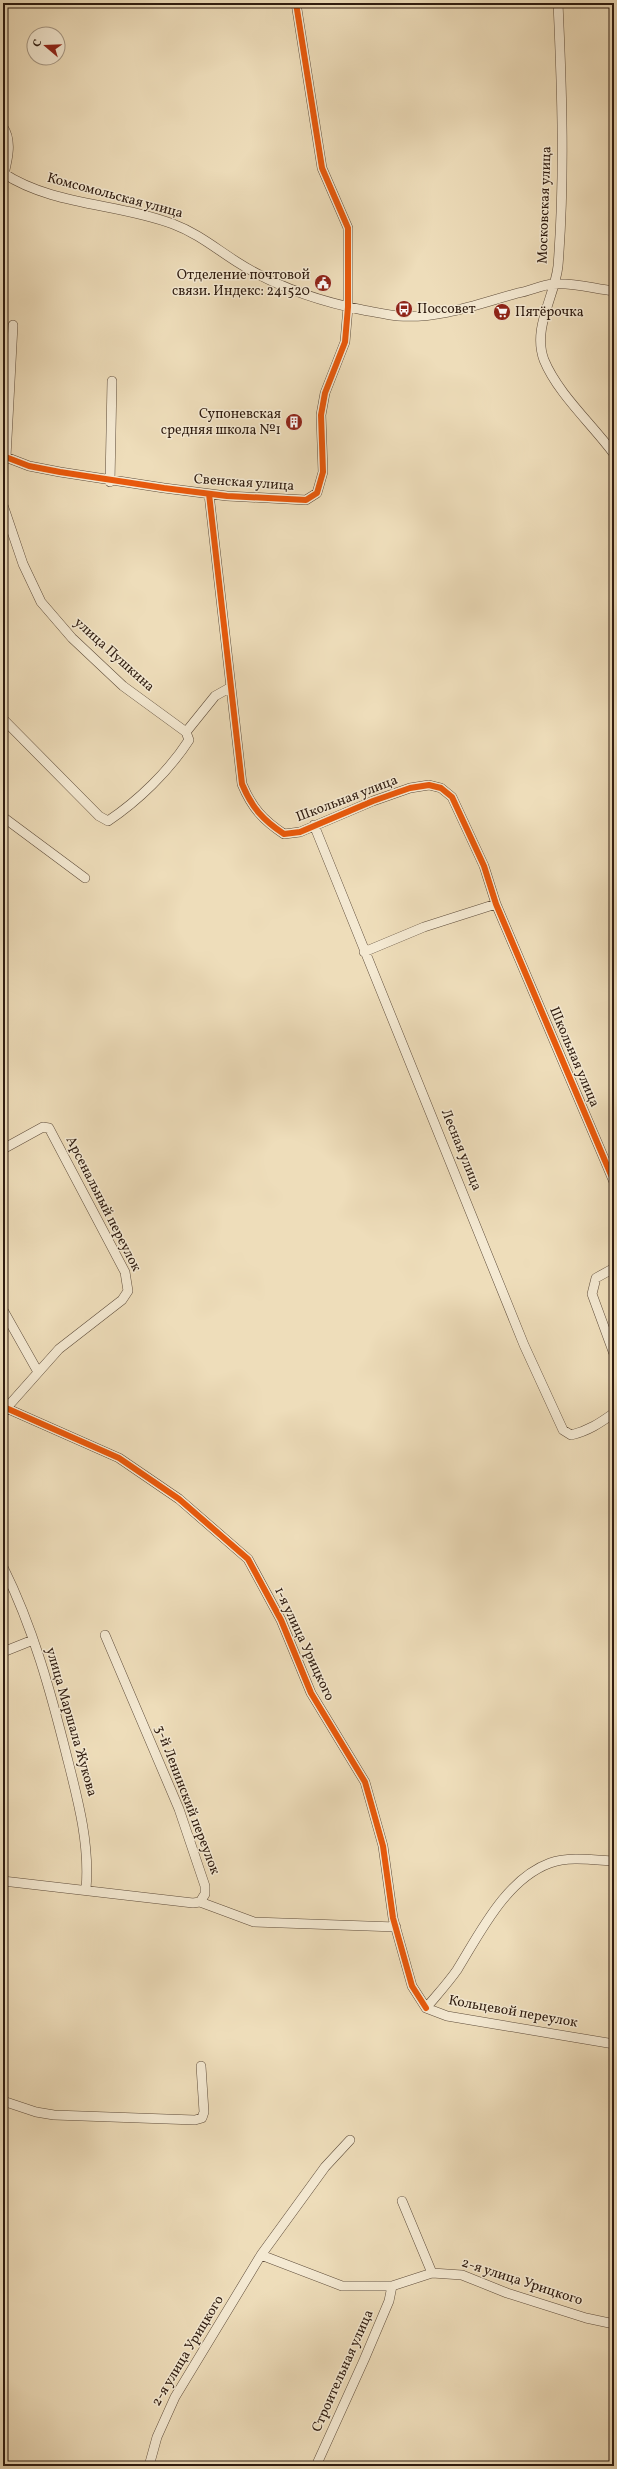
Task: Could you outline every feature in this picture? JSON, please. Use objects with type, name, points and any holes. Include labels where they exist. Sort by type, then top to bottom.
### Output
[{"type":"street","points":[[296,3],[322,168],[348,228],[348,307]]},
{"type":"street","name":"Московская улица","points":[[558,3],[562,90],[561,222],[557,270],[545,310],[542,336],[544,359],[559,387],[614,454]]},
{"type":"street","name":"Комсомольская улица","points":[[3,127],[6,132],[9,153],[3,173],[13,180],[48,193],[172,223],[202,236],[237,262],[278,284],[307,296],[348,307],[397,316],[424,316],[460,311],[490,300],[553,284]]},
{"type":"street","points":[[553,284],[614,292]]},
{"type":"street","name":"Свенская улица","points":[[4,457],[29,466],[110,482],[209,494],[306,500],[317,493],[323,472],[321,415],[324,393],[345,342],[348,307]]},
{"type":"street","points":[[4,457],[12,325]]},
{"type":"street","points":[[110,482],[112,381]]},
{"type":"street","name":"Школьная улица","points":[[209,494],[242,784],[251,805],[269,824],[284,834],[300,832],[314,825],[410,788],[429,785],[441,788],[452,797],[484,866],[496,904],[614,1182]]},
{"type":"street","name":"улица Пушкина","points":[[3,505],[23,564],[41,602],[72,638],[124,686],[186,732]]},
{"type":"street","points":[[3,719],[98,816],[108,821],[143,792],[179,755],[189,740],[186,732],[214,696],[232,687]]},
{"type":"street","points":[[3,817],[85,878]]},
{"type":"street","name":"Лесная улица","points":[[314,825],[524,1345],[563,1430],[571,1435],[581,1433],[593,1428],[614,1413]]},
{"type":"street","points":[[364,952],[424,927],[496,904]]},
{"type":"street","name":"Арсенальный переулок","points":[[3,1149],[43,1126],[49,1128],[125,1272],[128,1291],[122,1300],[59,1349],[5,1410]]},
{"type":"street","points":[[614,1268],[596,1278],[592,1294],[614,1354]]},
{"type":"street","points":[[3,1310],[38,1372]]},
{"type":"street","name":"1-я улица Урицкого","points":[[5,1410],[120,1458],[179,1498],[248,1559],[281,1620],[311,1693],[365,1782],[383,1846],[396,1927],[412,1986],[426,2008]]},
{"type":"street","name":"улица Маршала Жукова","points":[[3,1567],[33,1640],[60,1729],[81,1813],[87,1865],[86,1889]]},
{"type":"street","name":"3-й Ленинский переулок","points":[[105,1635],[179,1809],[205,1886],[205,1894],[200,1902]]},
{"type":"street","points":[[3,1652],[33,1640]]},
{"type":"street","name":"Кольцевой переулок","points":[[614,1861],[582,1859],[550,1862],[519,1882],[485,1922],[456,1971],[426,2008],[447,2016],[614,2044]]},
{"type":"street","points":[[3,1881],[86,1889],[193,1903],[200,1902],[254,1922],[396,1927]]},
{"type":"street","points":[[3,2101],[36,2112],[54,2115],[195,2120],[202,2118],[204,2112],[201,2066]]},
{"type":"street","name":"2-я улица Урицкого","points":[[149,2466],[157,2437],[175,2397],[261,2255],[325,2167],[350,2140]]},
{"type":"street","points":[[402,2201],[432,2273]]},
{"type":"street","name":"2-я улица Урицкого","points":[[261,2255],[342,2286],[392,2286],[432,2273],[462,2275],[507,2293],[586,2318],[614,2324]]},
{"type":"street","name":"Строительная улица","points":[[316,2466],[389,2301],[392,2286]]},
{"type":"cycle path","points":[[3,456],[29,466],[60,472],[227,496],[306,500],[317,493],[323,472],[321,415],[325,393],[345,342],[348,307],[348,228],[322,168],[296,3]]},
{"type":"cycle path","points":[[209,494],[242,784],[254,807],[270,824],[284,834],[300,832],[373,801],[410,788],[429,785],[441,788],[452,797],[484,866],[496,904],[614,1182]]},
{"type":"cycle path","points":[[6,1408],[119,1458],[179,1499],[248,1559],[281,1620],[311,1693],[365,1782],[383,1846],[393,1918],[412,1986],[426,2008]]},
{"type":"place","name":"Отделение почтовой связи. Индекс: 241520","points":[[323,283]]},
{"type":"place","name":"Поссовет","points":[[404,309]]},
{"type":"place","name":"Пятёрочка","points":[[502,312]]},
{"type":"place","name":"Супоневская средняя школа №1","points":[[294,422]]}]
